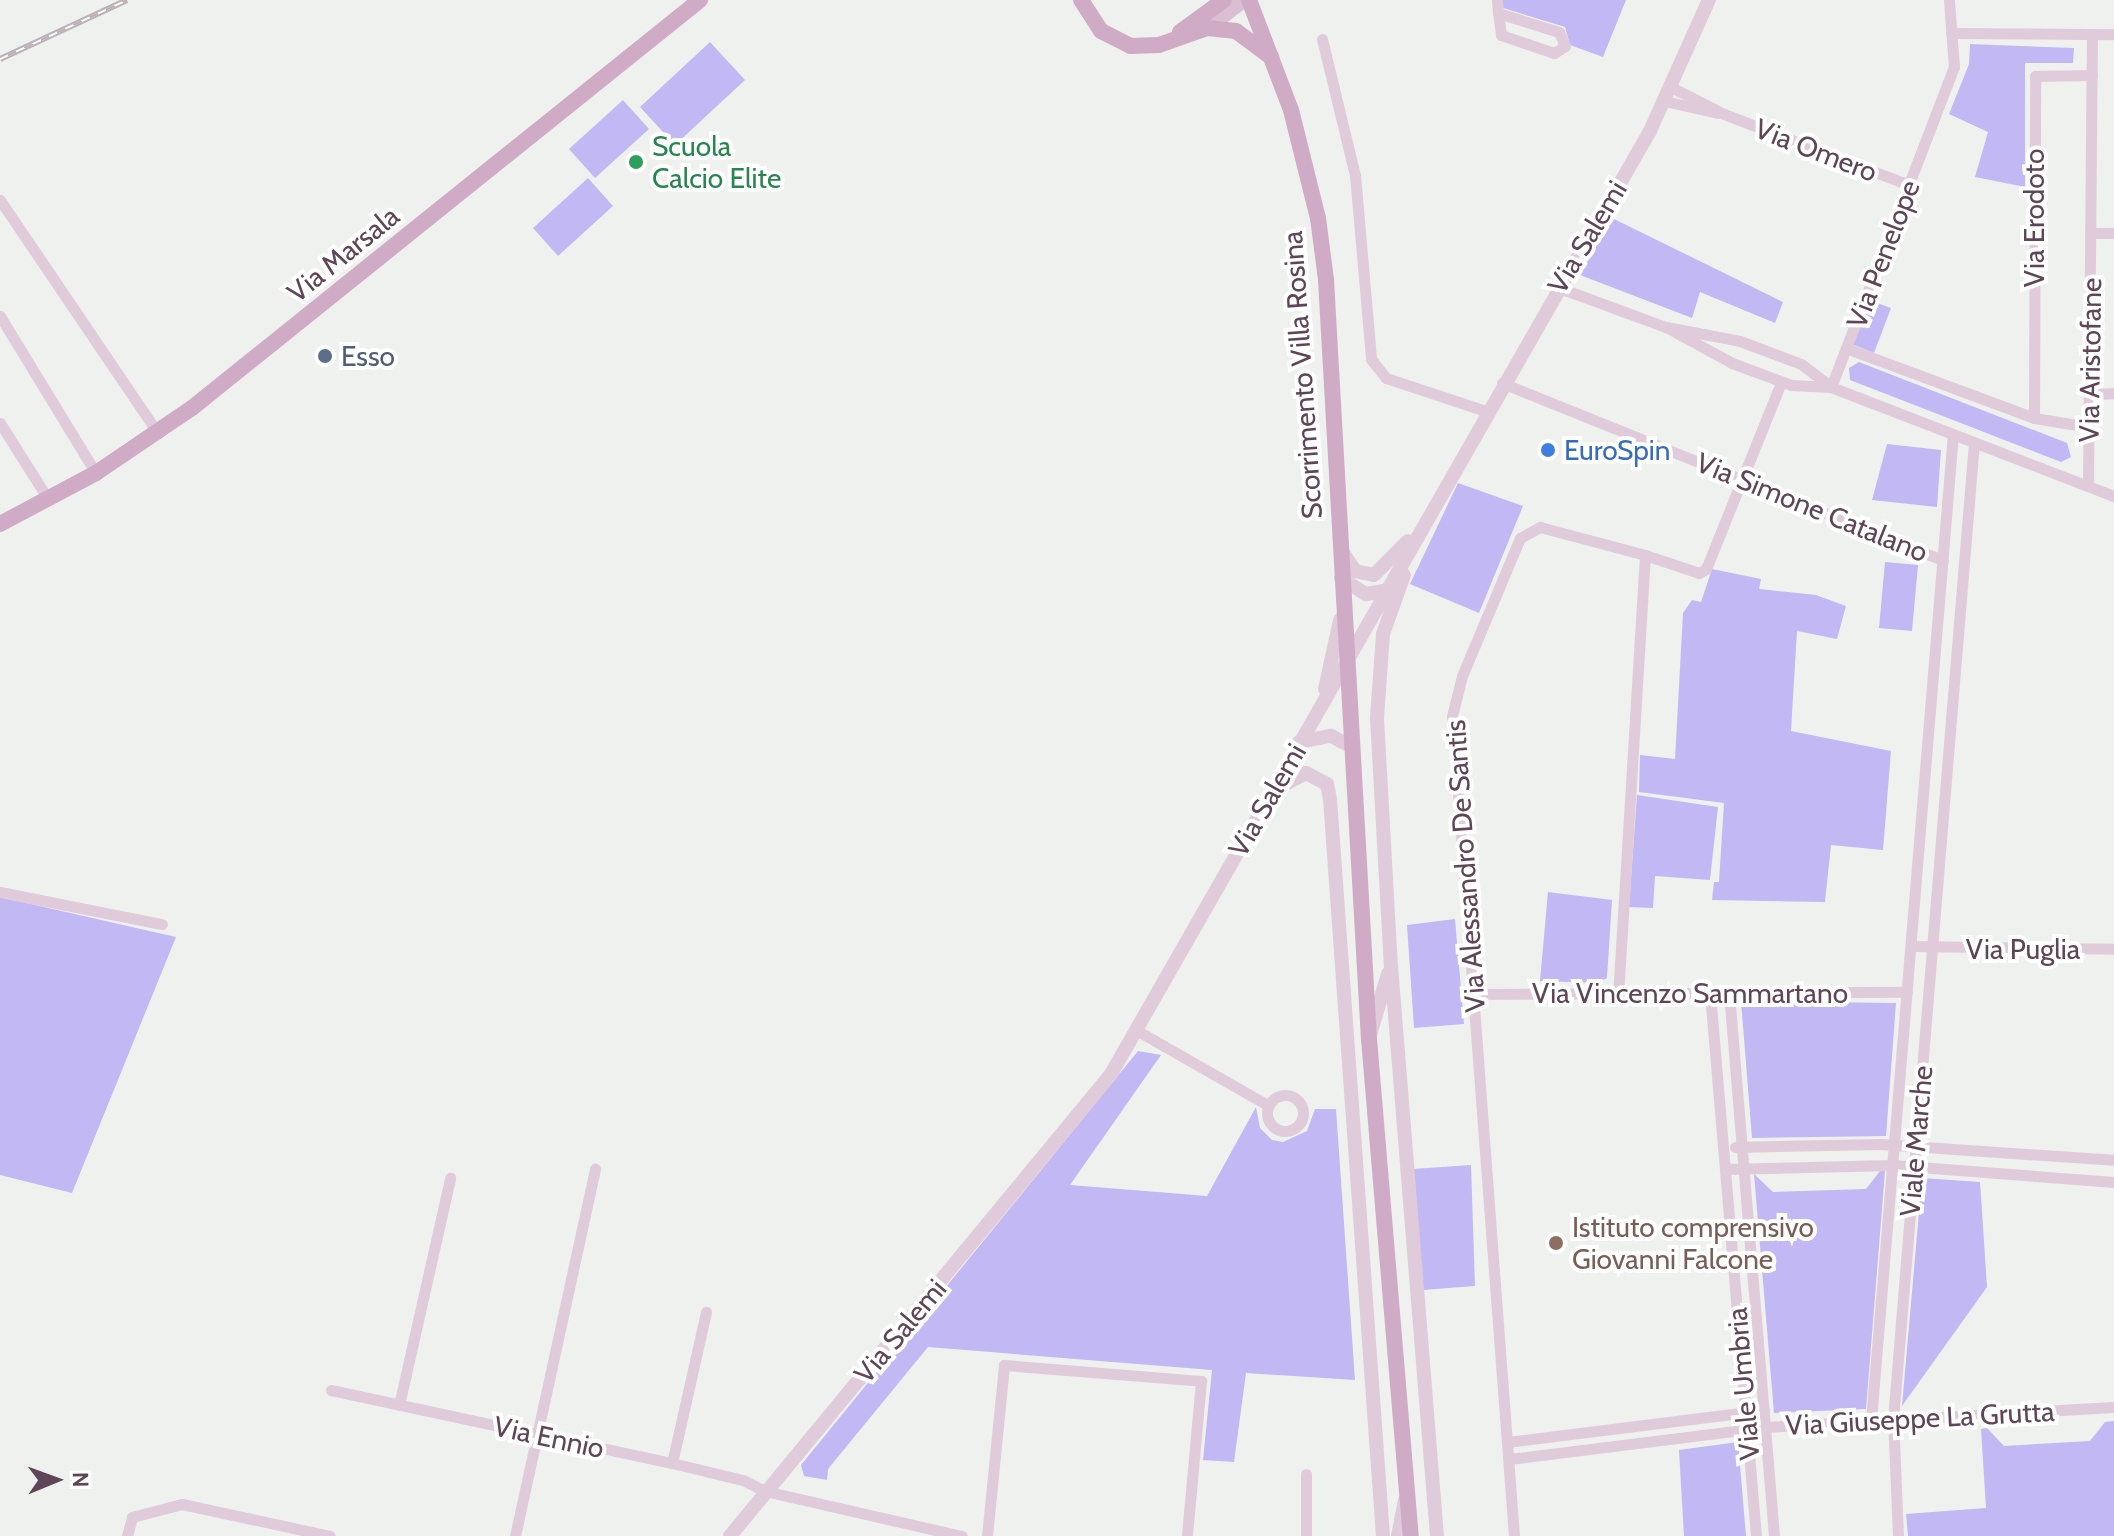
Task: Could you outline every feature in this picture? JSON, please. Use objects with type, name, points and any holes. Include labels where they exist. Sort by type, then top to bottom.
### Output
[{"type":"main road","name":"Via Marsala","points":[[0,524],[96,473],[158,433],[700,0]]},
{"type":"main road","points":[[1081,0],[1112,39],[1147,47],[1173,38],[1246,0]]},
{"type":"main road","points":[[1203,22],[1207,0]]},
{"type":"main road","points":[[1203,22],[1224,0]]},
{"type":"main road","name":"Scorrimento Villa Rosina","points":[[1246,0],[1275,61],[1318,218],[1331,347],[1339,547],[1369,1039],[1411,1536]]},
{"type":"main road","points":[[1203,22],[1236,31],[1275,61]]},
{"type":"street","points":[[1497,0],[1498,13],[1501,35],[1554,53],[1565,46],[1559,32],[1498,13]]},
{"type":"street","name":"Via Salemi","points":[[730,1536],[1085,1109],[1136,1030],[1415,544],[1486,411],[1668,94],[1709,0]]},
{"type":"street","name":"Via Penelope","points":[[1831,387],[1954,67],[1949,0]]},
{"type":"street","points":[[1951,33],[2114,34]]},
{"type":"street","name":"Via Aristofane","points":[[2088,486],[2092,34]]},
{"type":"street","points":[[1322,39],[1355,175],[1371,359],[1386,378],[1486,411]]},
{"type":"street","name":"Via Erodoto","points":[[2034,418],[2035,76],[2092,75]]},
{"type":"street","name":"Via Omero","points":[[1668,94],[1909,185]]},
{"type":"street","points":[[0,200],[158,433]]},
{"type":"street","points":[[2091,233],[2114,233]]},
{"type":"street","points":[[1557,287],[1666,327],[1781,382],[1831,387],[2114,496]]},
{"type":"street","points":[[0,316],[96,473]]},
{"type":"street","points":[[1666,327],[1740,341],[1801,364],[1831,387]]},
{"type":"street","points":[[1846,348],[2034,418],[2089,427]]},
{"type":"street","points":[[1618,993],[1645,555],[1699,573],[1706,569],[1781,382]]},
{"type":"street","name":"Via Simone Catalano","points":[[1502,383],[1943,560]]},
{"type":"street","points":[[2089,394],[2114,393]]},
{"type":"street","points":[[0,423],[48,499]]},
{"type":"street","name":"Viale Marche","points":[[1883,1420],[1874,1389],[1953,434]]},
{"type":"street","name":"Viale Marche","points":[[1883,1420],[1914,1167],[1974,442]]},
{"type":"street","points":[[1339,547],[1355,571],[1374,575],[1428,516]]},
{"type":"street","name":"Via Alessandro De Santis","points":[[1514,1536],[1452,716],[1462,676],[1520,538],[1529,531],[1554,528],[1645,555]]},
{"type":"street","points":[[1415,544],[1383,634],[1377,674],[1391,966],[1437,1536]]},
{"type":"street","points":[[1341,578],[1366,594],[1388,590]]},
{"type":"street","points":[[1316,714],[1333,663],[1342,596]]},
{"type":"street","points":[[1934,670],[1955,672]]},
{"type":"street","points":[[1299,742],[1331,736],[1351,746]]},
{"type":"street","points":[[1270,794],[1306,773],[1327,784],[1330,799],[1383,1536]]},
{"type":"street","points":[[1919,843],[1941,844]]},
{"type":"street","points":[[1918,861],[1939,863]]},
{"type":"street","points":[[0,892],[162,924]]},
{"type":"street","name":"Via Puglia","points":[[1911,946],[2114,949]]},
{"type":"street","points":[[1369,1039],[1391,966]]},
{"type":"street","name":"Via Vincenzo Sammartano","points":[[1473,994],[1907,992]]},
{"type":"street","name":"Viale Umbria","points":[[1710,993],[1756,1536]]},
{"type":"street","name":"Viale Umbria","points":[[1729,993],[1774,1536]]},
{"type":"street","points":[[1136,1030],[1269,1106]]},
{"type":"street","points":[[1723,1147],[1894,1145],[2114,1160]]},
{"type":"street","points":[[1725,1169],[1893,1165],[2114,1182]]},
{"type":"street","points":[[515,1536],[595,1169]]},
{"type":"street","points":[[399,1405],[450,1178]]},
{"type":"street","points":[[672,1463],[706,1312]]},
{"type":"street","points":[[987,1536],[1004,1365],[1201,1381],[1187,1536]]},
{"type":"street","name":"Via Ennio","points":[[331,1390],[672,1463],[743,1480],[765,1491],[962,1536]]},
{"type":"street","name":"Via Giuseppe La Grutta","points":[[1509,1459],[1765,1427],[2114,1407]]},
{"type":"street","name":"Via Giuseppe La Grutta","points":[[1507,1442],[1764,1410]]},
{"type":"street","points":[[1883,1420],[1892,1457],[1898,1536]]},
{"type":"street","points":[[1628,1426],[1631,1443]]},
{"type":"street","points":[[1306,1474],[1306,1536]]},
{"type":"street","points":[[1398,1536],[1407,1492]]},
{"type":"street","points":[[127,1536],[132,1517],[182,1504],[330,1536]]},
{"type":"shaded area","points":[[1502,0],[1626,0],[1603,57],[1570,45],[1565,27],[1503,8]]},
{"type":"shaded area","points":[[710,42],[745,80],[675,145],[640,107]]},
{"type":"shaded area","points":[[1970,44],[2074,48],[2073,63],[2025,63],[2025,187],[1975,177],[1988,132],[1949,114],[1969,64]]},
{"type":"shaded area","points":[[623,100],[649,129],[595,178],[569,149]]},
{"type":"shaded area","points":[[588,178],[613,206],[558,256],[533,228]]},
{"type":"shaded area","points":[[1612,218],[1783,302],[1775,323],[1700,292],[1692,318],[1580,275]]},
{"type":"shaded area","points":[[1869,300],[1891,308],[1874,353],[1852,344]]},
{"type":"shaded area","points":[[1859,362],[2067,443],[2071,457],[2061,462],[1850,380],[1849,368]]},
{"type":"shaded area","points":[[1887,444],[1941,450],[1937,507],[1872,500]]},
{"type":"shaded area","points":[[1458,483],[1523,506],[1479,613],[1410,584]]},
{"type":"shaded area","points":[[1885,562],[1918,565],[1912,631],[1879,628]]},
{"type":"shaded area","points":[[1712,569],[1761,579],[1759,589],[1816,595],[1846,606],[1837,639],[1797,631],[1791,731],[1891,751],[1883,850],[1831,845],[1825,902],[1712,900],[1714,882],[1719,882],[1724,803],[1639,792],[1640,755],[1675,759],[1683,613],[1692,600],[1701,602]]},
{"type":"shaded area","points":[[1637,795],[1718,807],[1710,880],[1655,876],[1653,908],[1629,907]]},
{"type":"shaded area","points":[[1548,892],[1612,900],[1607,978],[1597,983],[1540,981]]},
{"type":"shaded area","points":[[0,897],[176,937],[72,1193],[0,1175]]},
{"type":"shaded area","points":[[1455,919],[1464,1024],[1414,1028],[1407,925]]},
{"type":"shaded area","points":[[1741,1001],[1896,1003],[1886,1136],[1752,1138]]},
{"type":"shaded area","points":[[1138,1051],[1161,1055],[1070,1185],[1207,1196],[1256,1107],[1260,1128],[1272,1140],[1283,1142],[1307,1131],[1315,1109],[1336,1109],[1355,1380],[1246,1373],[1234,1462],[1203,1460],[1212,1370],[928,1347],[828,1469],[827,1480],[804,1476],[801,1465]]},
{"type":"shaded area","points":[[1471,1165],[1475,1286],[1423,1290],[1413,1169]]},
{"type":"shaded area","points":[[1880,1171],[1885,1171],[1866,1409],[1774,1413],[1754,1174],[1773,1192],[1866,1189]]},
{"type":"shaded area","points":[[1922,1178],[1980,1182],[1987,1287],[1902,1406]]},
{"type":"shaded area","points":[[2114,1421],[2114,1536],[1908,1536],[1906,1514],[1986,1508],[1981,1429],[1987,1428],[2004,1446],[2090,1441],[2105,1422]]},
{"type":"shaded area","points":[[1738,1442],[1746,1536],[1684,1536],[1679,1450]]},
{"type":"railway","points":[[0,59],[127,0]]},
{"type":"place","name":"Scuola Calcio Elite","points":[[636,162]]},
{"type":"place","name":"Esso","points":[[325,356]]},
{"type":"place","name":"EuroSpin","points":[[1548,450]]},
{"type":"place","name":"Istituto comprensivo Giovanni Falcone","points":[[1556,1243]]}]
